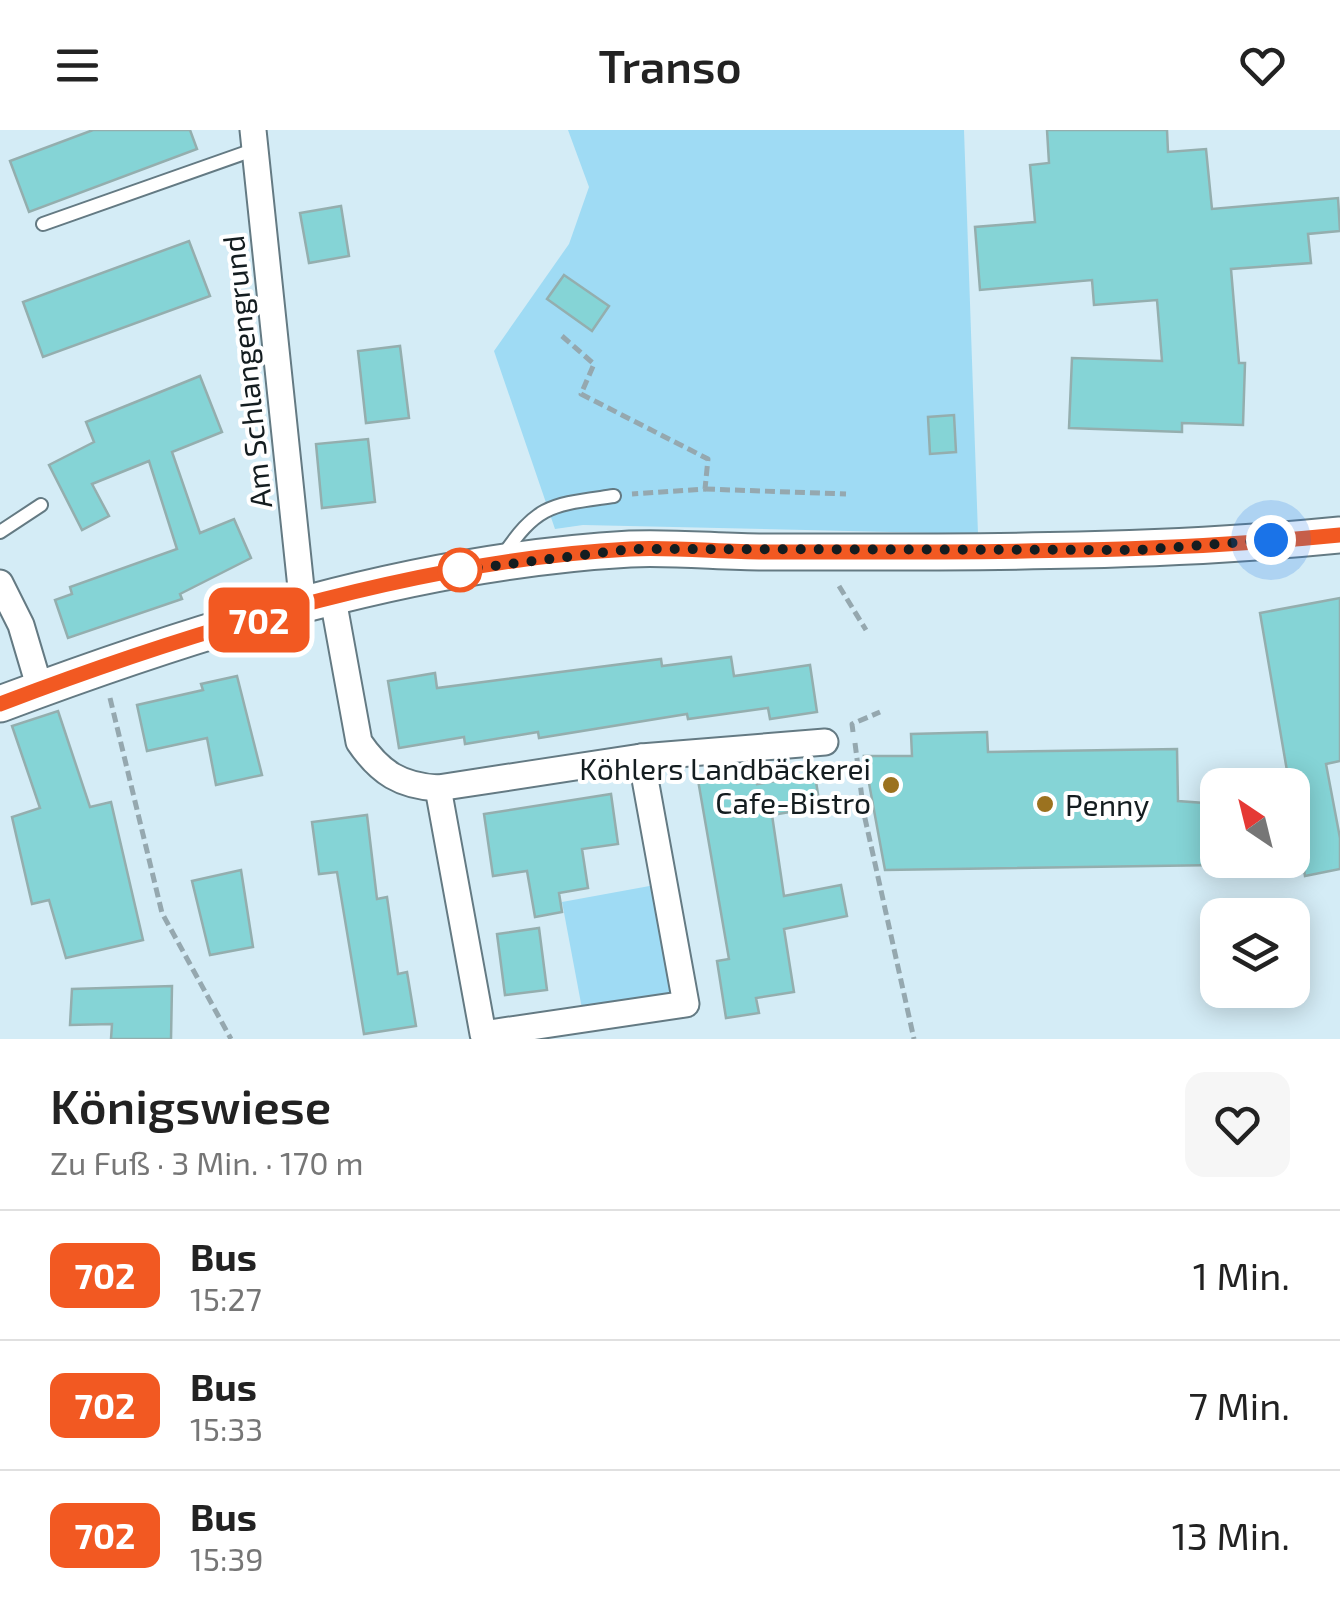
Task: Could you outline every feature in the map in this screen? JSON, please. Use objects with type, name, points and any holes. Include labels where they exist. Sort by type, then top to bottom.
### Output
[{"type":"main road","points":[[0,704],[103,666],[318,603],[498,563],[632,549],[1138,550],[1340,535]]},
{"type":"street","name":"Am Schlangengrund","points":[[255,139],[318,603],[360,742],[372,762],[391,777],[413,786],[438,788]]},
{"type":"street","points":[[0,583],[21,625],[40,689]]},
{"type":"street","points":[[641,758],[686,1004],[483,1034],[438,788],[641,758],[825,742]]},
{"type":"lane","points":[[43,224],[255,139]]},
{"type":"lane","points":[[498,563],[535,515],[572,502],[614,496]]},
{"type":"lane","points":[[0,532],[42,505]]},
{"type":"path","points":[[562,336],[594,364],[581,394],[706,455],[705,489]]},
{"type":"path","points":[[614,496],[705,489],[846,494]]},
{"type":"path","points":[[819,551],[866,630]]},
{"type":"path","points":[[103,666],[162,913],[230,1039]]},
{"type":"path","points":[[880,712],[868,721],[852,724],[864,814],[914,1039]]},
{"type":"shaded area","points":[[568,130],[964,130],[978,534],[583,525],[555,529],[494,351],[569,244],[589,187]]},
{"type":"shaded area","points":[[655,885],[676,997],[583,1014],[562,902]]},
{"type":"building","points":[[93,130],[190,130],[197,149],[29,212],[10,161]]},
{"type":"building","points":[[1047,130],[1167,130],[1168,152],[1206,149],[1212,209],[1338,198],[1340,231],[1308,234],[1311,263],[1231,269],[1239,363],[1245,363],[1243,425],[1182,423],[1182,432],[1069,428],[1072,358],[1162,361],[1157,300],[1094,305],[1092,280],[980,290],[975,227],[1035,222],[1030,165],[1049,163]]},
{"type":"building","points":[[341,206],[349,256],[309,263],[300,213]]},
{"type":"building","points":[[189,241],[210,296],[43,357],[23,302]]},
{"type":"building","points":[[564,275],[609,306],[592,331],[547,299]]},
{"type":"building","points":[[400,346],[409,418],[366,423],[358,351]]},
{"type":"building","points":[[200,376],[222,432],[172,452],[200,533],[234,519],[251,558],[180,594],[182,599],[68,638],[55,600],[72,594],[70,587],[177,549],[149,461],[92,484],[109,516],[82,530],[49,465],[94,442],[86,422]]},
{"type":"building","points":[[954,415],[956,452],[930,454],[928,417]]},
{"type":"building","points":[[368,439],[375,502],[322,508],[316,444]]},
{"type":"building","points":[[1340,598],[1340,761],[1326,764],[1340,838],[1340,869],[1310,875],[1310,768],[1287,768],[1260,613]]},
{"type":"building","points":[[731,657],[734,676],[810,665],[817,712],[770,719],[768,708],[688,719],[687,714],[539,738],[538,732],[465,744],[464,737],[399,748],[388,681],[435,673],[437,688],[661,659],[662,666]]},
{"type":"building","points":[[237,676],[262,775],[216,785],[207,738],[147,751],[137,705],[203,690],[201,684]]},
{"type":"building","points":[[58,711],[90,807],[111,802],[143,940],[66,958],[49,900],[32,904],[12,817],[40,808],[12,726]]},
{"type":"building","name":"Penny","points":[[987,732],[988,752],[1177,749],[1178,801],[1200,803],[1200,865],[885,870],[864,756],[912,756],[911,734]]},
{"type":"building","points":[[754,771],[757,784],[815,775],[820,807],[772,815],[784,896],[841,885],[847,916],[784,929],[794,992],[756,998],[759,1013],[726,1018],[717,961],[729,959],[698,780]]},
{"type":"building","points":[[611,794],[618,844],[582,849],[588,888],[559,893],[562,912],[535,917],[527,871],[493,876],[484,814]]},
{"type":"building","points":[[367,815],[377,899],[387,897],[398,974],[407,972],[416,1026],[364,1034],[337,872],[319,874],[312,822]]},
{"type":"building","points":[[241,870],[253,947],[210,955],[192,881]]},
{"type":"building","points":[[539,928],[547,990],[505,995],[497,934]]},
{"type":"building","points":[[172,986],[171,1039],[111,1039],[112,1024],[70,1025],[72,989]]},
{"type":"bus line","name":"702","points":[[0,704],[103,666],[303,607],[498,563],[632,549],[1138,550],[1340,535]]},
{"type":"place","name":"Köhlers Landbäckerei Cafe-Bistro","points":[[891,785]]},
{"type":"place","name":"Penny","points":[[1045,804]]},
{"type":"route","points":[[460,570],[632,549],[1138,550],[1271,540]]}]
